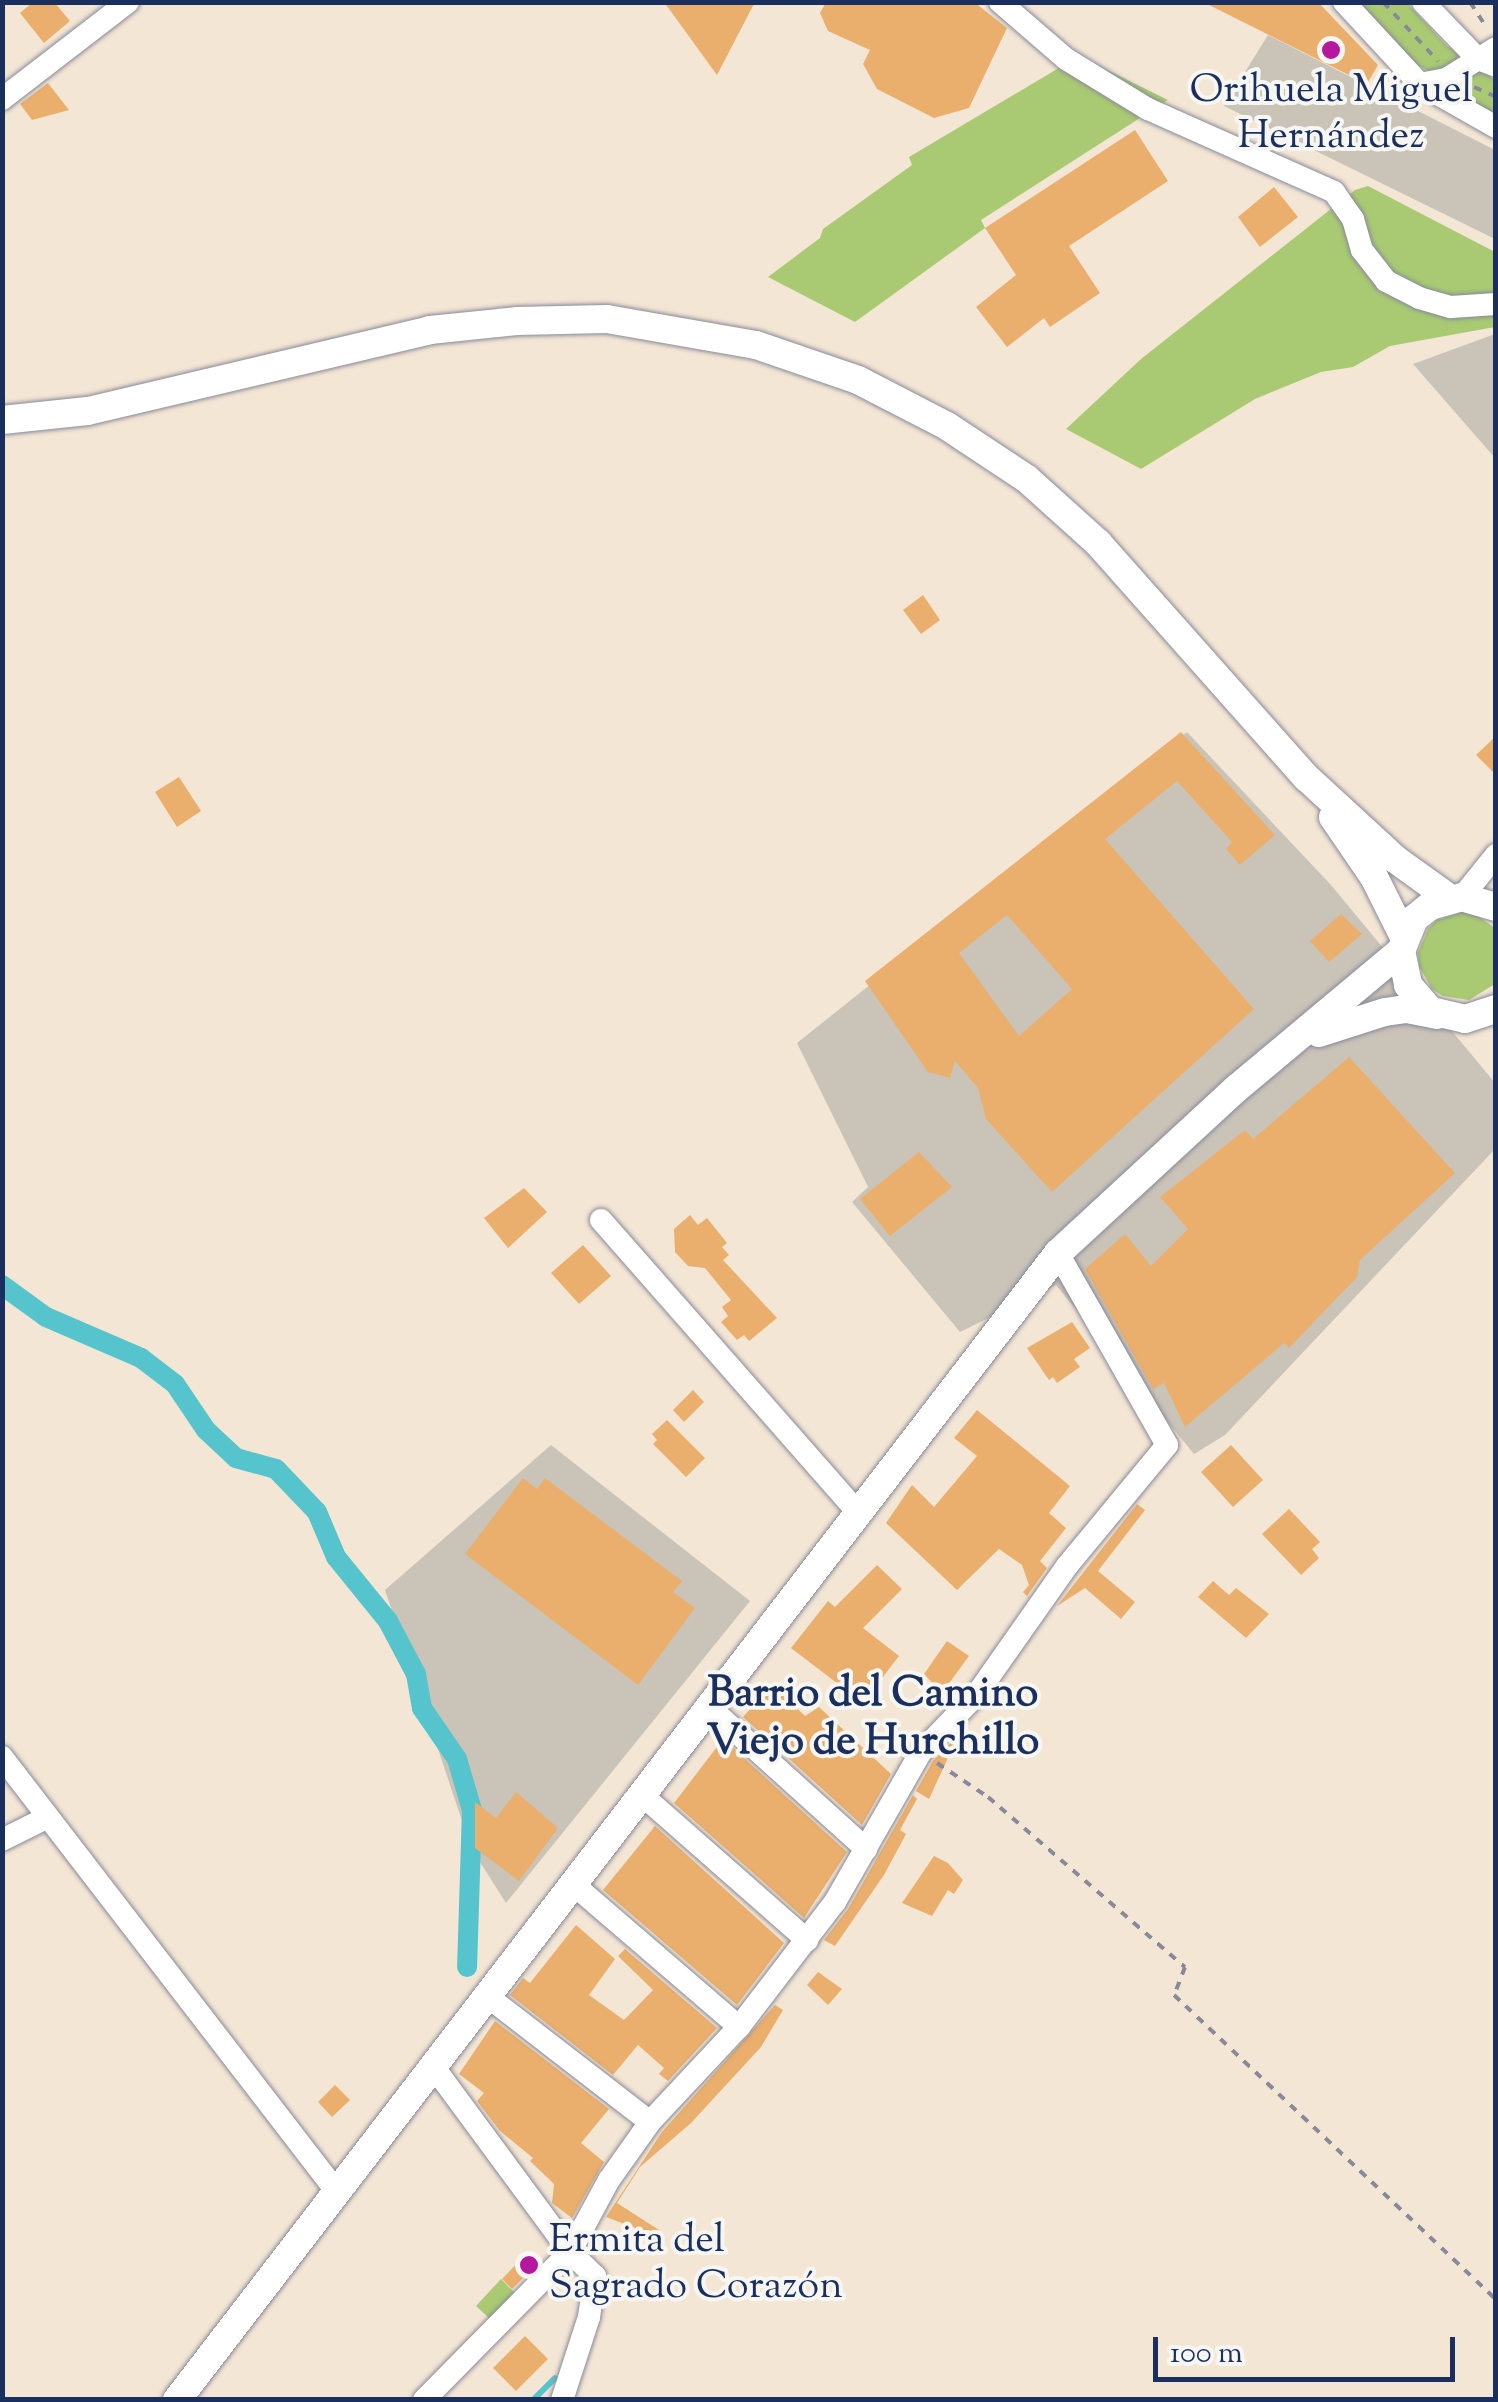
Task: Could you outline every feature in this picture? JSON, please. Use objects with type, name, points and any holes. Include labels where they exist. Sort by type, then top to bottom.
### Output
[{"type":"main road","points":[[2,420],[88,411],[430,330],[516,321],[606,319],[756,345],[858,380],[946,426],[1027,479],[1098,543],[1307,778],[1395,859],[1456,897],[1496,907]]},
{"type":"main road","points":[[1307,778],[1374,877],[1403,944]]},
{"type":"main road","points":[[1447,1018],[1417,1000],[1402,968],[1403,944],[1414,919],[1456,897]]},
{"type":"main road","points":[[177,2400],[1058,1253],[1403,944]]},
{"type":"main road","points":[[1299,1040],[1384,1012],[1407,1009],[1447,1018],[1491,1014]]},
{"type":"street","points":[[2,100],[128,2]]},
{"type":"street","points":[[1000,2],[1066,59],[1120,94],[1334,192],[1354,219],[1362,250],[1386,281],[1419,298],[1451,308],[1496,304]]},
{"type":"street","points":[[1344,2],[1420,84],[1496,127]]},
{"type":"street","points":[[1420,84],[1446,79],[1490,58],[1423,2]]},
{"type":"street","points":[[1456,897],[1496,856]]},
{"type":"street","points":[[602,1220],[858,1513]]},
{"type":"street","points":[[424,2400],[570,2252],[609,2180],[650,2122],[739,2027],[808,1940],[921,1752],[977,1694],[1067,1566],[1167,1445],[1058,1253]]},
{"type":"street","points":[[709,1708],[866,1849]]},
{"type":"street","points":[[2,1758],[336,2192]]},
{"type":"street","points":[[642,1794],[808,1940]]},
{"type":"street","points":[[2,1840],[46,1818]]},
{"type":"street","points":[[573,1884],[739,2027]]},
{"type":"street","points":[[487,1996],[650,2122]]},
{"type":"street","points":[[433,2066],[570,2252],[595,2276],[589,2317],[562,2400]]},
{"type":"path","points":[[1383,2],[1444,67]]},
{"type":"path","points":[[1470,2],[1496,36]]},
{"type":"path","points":[[1467,84],[1496,97]]},
{"type":"path","points":[[921,1752],[988,1797],[1185,1966],[1174,1996],[1496,2300]]},
{"type":"shaded area","points":[[1268,35],[1495,150],[1495,239],[1224,106]]},
{"type":"shaded area","points":[[1496,334],[1495,458],[1413,364]]},
{"type":"shaded area","points":[[1187,732],[1331,885],[1495,1083],[1495,1149],[1225,1435],[1194,1454],[1056,1285],[960,1332],[852,1202],[868,1187],[797,1043]]},
{"type":"shaded area","points":[[551,1445],[750,1601],[506,1903],[471,1848],[385,1590]]},
{"type":"green space","points":[[1346,3],[1407,3],[1446,45],[1495,80],[1495,115],[1453,93],[1459,87],[1417,65]]},
{"type":"green space","points":[[1079,56],[1168,100],[981,220],[985,228],[855,322],[768,277],[820,238],[823,229],[912,165],[909,157]]},
{"type":"green space","points":[[1368,186],[1495,252],[1495,327],[1390,346],[1353,367],[1321,372],[1255,399],[1141,469],[1066,429],[1141,359],[1355,190]]},
{"type":"green space","points":[[1462,912],[1475,914],[1495,928],[1495,984],[1469,1000],[1443,996],[1432,989],[1419,966],[1418,953],[1428,929],[1437,920]]},
{"type":"green space","points":[[501,2279],[515,2293],[490,2319],[476,2306]]},
{"type":"building","points":[[33,2],[54,2],[70,21],[44,43],[20,13]]},
{"type":"building","points":[[664,2],[755,2],[717,75]]},
{"type":"building","points":[[826,2],[974,2],[1007,28],[969,108],[934,118],[877,89],[863,64],[870,50],[828,31],[820,13]]},
{"type":"building","name":"Orihuela Miguel Hernández","points":[[1203,2],[1318,2],[1378,65],[1367,84]]},
{"type":"building","points":[[48,83],[69,110],[32,120],[20,104]]},
{"type":"building","points":[[1135,130],[1168,181],[1069,246],[1100,293],[1050,327],[1044,318],[1007,347],[976,307],[1016,275],[985,228]]},
{"type":"building","points":[[1274,187],[1298,217],[1260,247],[1238,217]]},
{"type":"building","points":[[923,595],[940,620],[921,634],[903,610]]},
{"type":"building","points":[[1181,732],[1275,835],[1240,865],[1226,849],[1232,842],[1177,781],[1105,839],[1254,1009],[1052,1192],[986,1119],[978,1088],[955,1061],[950,1078],[928,1072],[865,981]],"holes":[[[1007,915],[1072,989],[1019,1036],[959,953]]]},
{"type":"building","points":[[1496,736],[1496,775],[1476,755]]},
{"type":"building","points":[[179,777],[201,811],[177,827],[155,792]]},
{"type":"building","points":[[1341,914],[1362,934],[1329,962],[1310,941]]},
{"type":"building","points":[[1349,1057],[1455,1173],[1360,1260],[1357,1277],[1289,1348],[1284,1343],[1185,1427],[1164,1383],[1153,1389],[1085,1269],[1125,1234],[1151,1266],[1188,1229],[1160,1197],[1245,1130],[1253,1139]]},
{"type":"building","points":[[919,1152],[952,1187],[890,1236],[860,1199]]},
{"type":"building","points":[[524,1188],[547,1212],[508,1248],[484,1218]]},
{"type":"building","points":[[690,1215],[698,1225],[707,1218],[727,1243],[722,1247],[729,1255],[723,1260],[777,1318],[749,1341],[744,1335],[737,1340],[721,1322],[728,1316],[722,1307],[731,1300],[705,1268],[688,1266],[675,1252],[674,1229]]},
{"type":"building","points":[[583,1245],[611,1276],[579,1304],[551,1273]]},
{"type":"building","points":[[1072,1322],[1090,1348],[1074,1359],[1080,1367],[1057,1383],[1053,1377],[1049,1380],[1027,1348]]},
{"type":"building","points":[[693,1390],[704,1402],[684,1422],[673,1410]]},
{"type":"building","points":[[977,1410],[1070,1486],[1049,1513],[1066,1528],[1040,1561],[1047,1568],[1027,1596],[1023,1592],[1029,1585],[1022,1565],[999,1549],[957,1590],[886,1523],[912,1485],[934,1507],[977,1456],[954,1438]]},
{"type":"building","points":[[667,1420],[705,1458],[686,1477],[653,1444],[657,1440],[652,1434]]},
{"type":"building","points":[[1231,1445],[1263,1480],[1233,1507],[1201,1472]]},
{"type":"building","points":[[523,1478],[537,1489],[545,1478],[682,1581],[673,1592],[695,1608],[638,1685],[465,1554]]},
{"type":"building","points":[[1137,1504],[1145,1510],[1098,1571],[1135,1602],[1121,1619],[1085,1588],[1057,1606]]},
{"type":"building","points":[[1289,1509],[1320,1542],[1312,1549],[1319,1558],[1301,1575],[1262,1534]]},
{"type":"building","points":[[877,1565],[902,1589],[863,1628],[899,1656],[863,1703],[791,1648],[828,1601],[835,1607]]},
{"type":"building","points":[[1213,1581],[1229,1595],[1236,1588],[1269,1614],[1246,1638],[1198,1597]]},
{"type":"building","points":[[947,1641],[969,1656],[942,1693],[924,1674]]},
{"type":"building","points":[[772,1685],[805,1716],[819,1707],[891,1774],[862,1825],[743,1717]]},
{"type":"building","points":[[959,1734],[929,1799],[916,1791],[933,1761]]},
{"type":"building","points":[[723,1739],[847,1852],[804,1918],[674,1803]]},
{"type":"building","points":[[516,1792],[558,1828],[519,1881],[475,1848],[475,1802],[496,1818]]},
{"type":"building","points":[[913,1795],[917,1799],[900,1830],[906,1834],[884,1875],[835,1946],[824,1940],[848,1909]]},
{"type":"building","points":[[655,1826],[784,1943],[737,2005],[603,1890]]},
{"type":"building","points":[[934,1856],[948,1863],[963,1880],[954,1894],[948,1890],[932,1916],[902,1903]]},
{"type":"building","points":[[576,1925],[615,1959],[589,1995],[624,2020],[653,1990],[618,1956],[625,1949],[717,2028],[668,2081],[659,2074],[664,2068],[638,2045],[613,2075],[510,1995],[523,1978],[530,1983]]},
{"type":"building","points":[[818,1972],[842,1989],[828,2005],[807,1985]]},
{"type":"building","points":[[775,2005],[783,2010],[761,2047],[691,2123],[640,2167],[617,2203],[659,2230],[656,2236],[606,2217],[662,2132]]},
{"type":"building","points":[[495,2021],[609,2109],[581,2143],[604,2162],[572,2218],[552,2203],[554,2184],[530,2161],[533,2158],[500,2131],[477,2101],[484,2093],[459,2074]]},
{"type":"building","points":[[335,2085],[350,2100],[332,2117],[318,2102]]},
{"type":"building","points":[[529,2251],[540,2261],[512,2289],[502,2279]]},
{"type":"building","points":[[525,2336],[548,2359],[516,2391],[493,2368]]},
{"type":"waterway","points":[[2,1285],[46,1317],[141,1358],[175,1384],[206,1430],[236,1458],[276,1469],[317,1512],[336,1557],[388,1621],[416,1674],[422,1708],[457,1759],[472,1810],[467,1967]]},
{"type":"waterway","points":[[533,2400],[555,2378]]},
{"type":"place","name":"Orihuela Miguel Hernández","points":[[1331,50]]},
{"type":"place","name":"Ermita del Sagrado Corazón","points":[[529,2265]]},
{"type":"district","name":"Barrio del Camino Viejo de Hurchillo","points":[[873,1719]]}]
